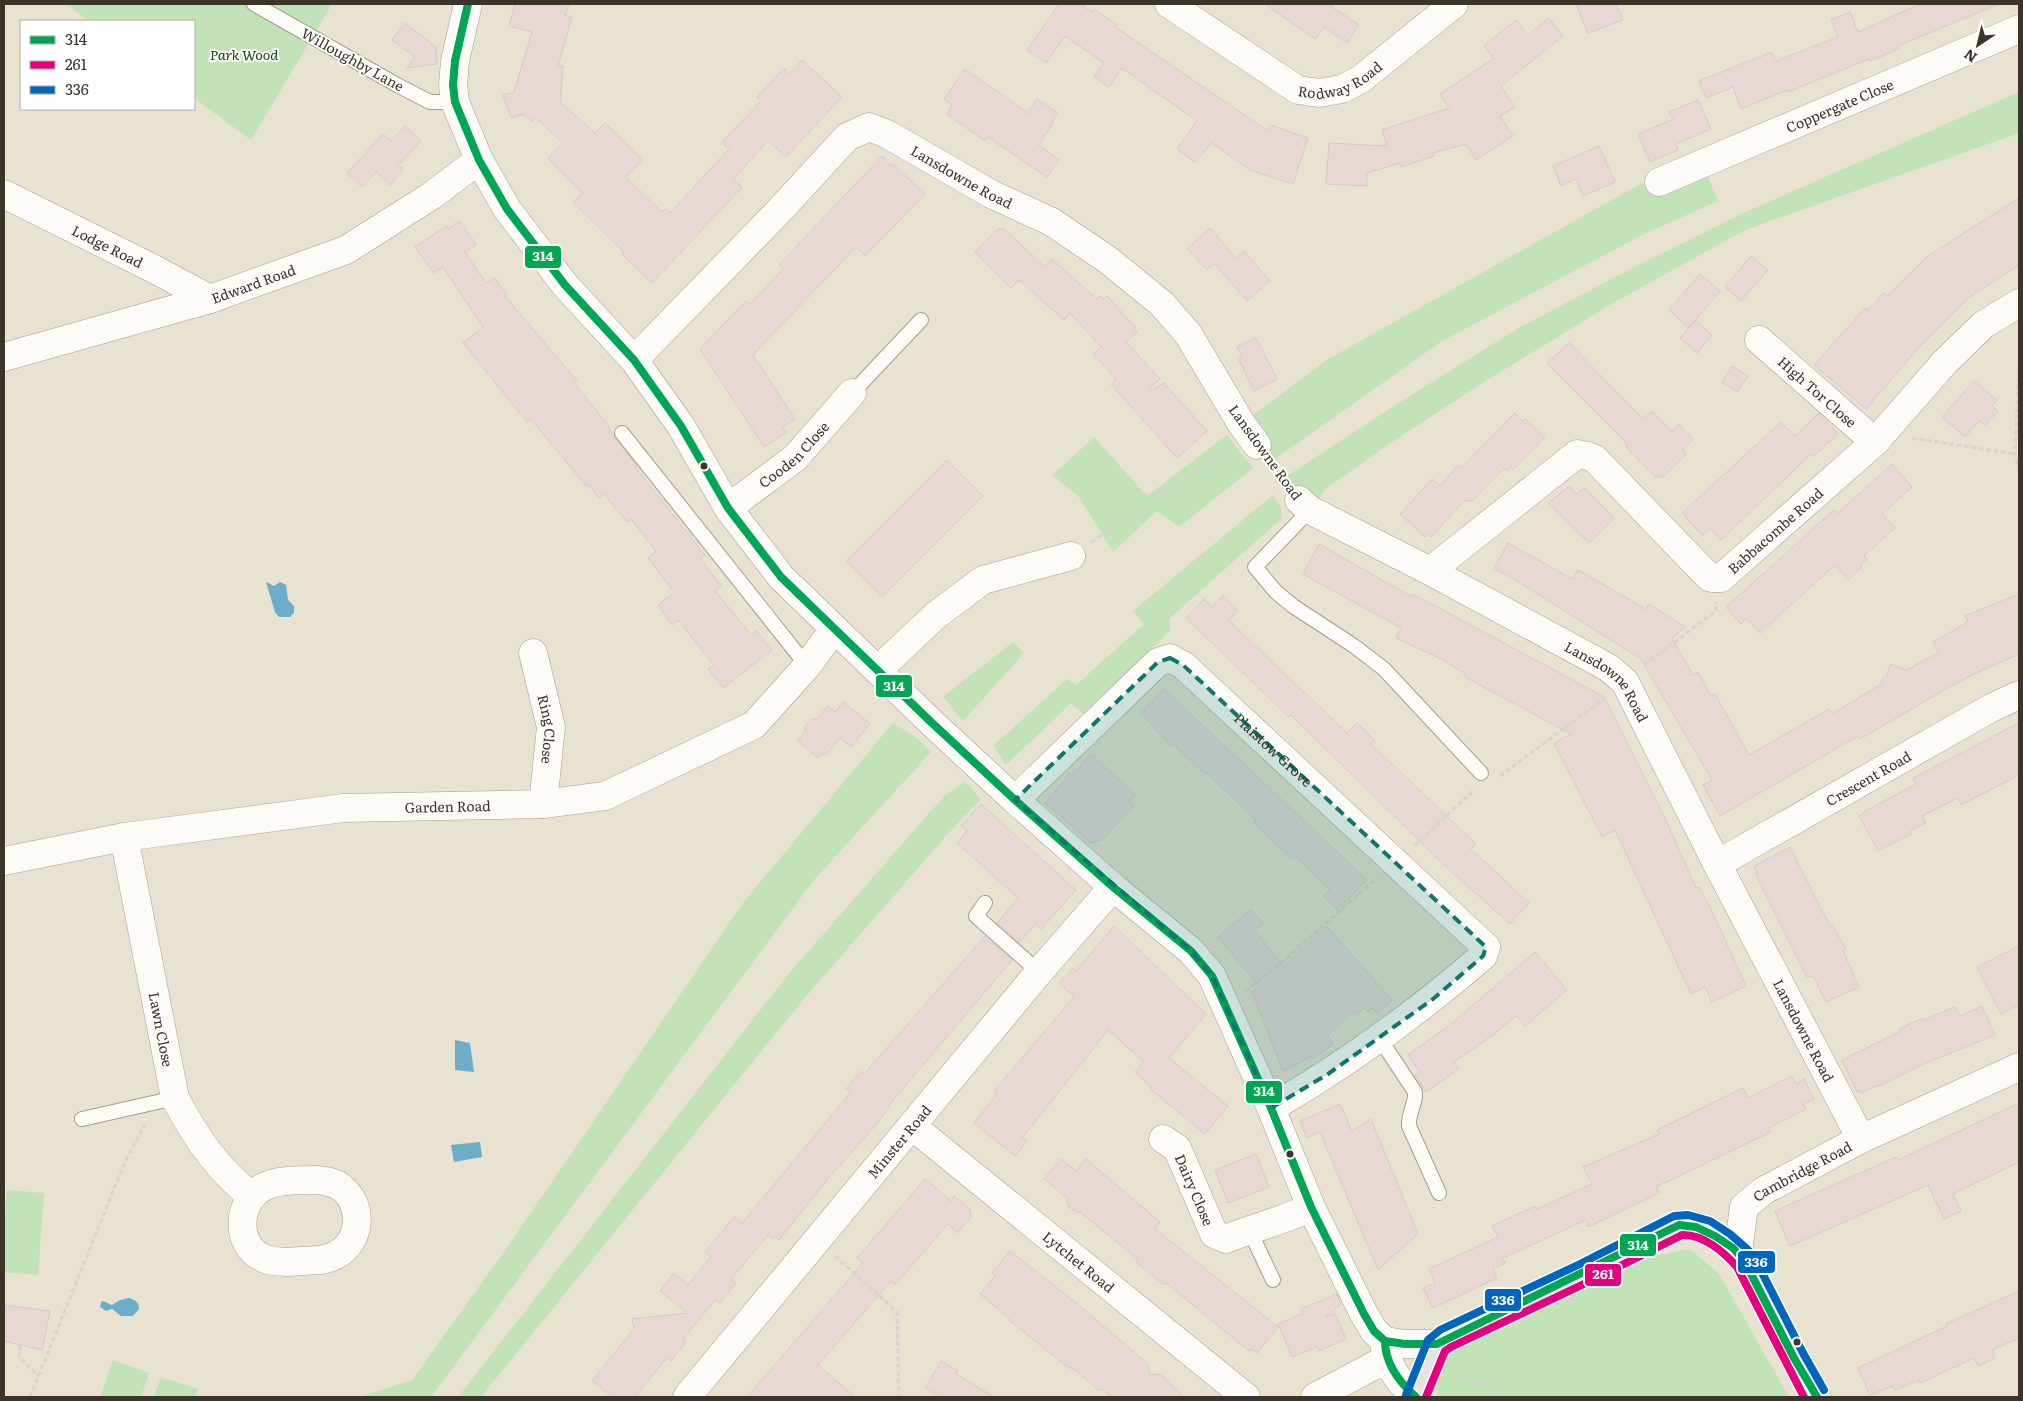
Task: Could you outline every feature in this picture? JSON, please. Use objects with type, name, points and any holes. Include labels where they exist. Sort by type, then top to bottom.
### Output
[{"type":"main road","points":[[1416,1397],[1422,1376],[1432,1355],[1446,1338],[1584,1273],[1679,1225],[1688,1223],[1724,1240],[1738,1252],[1745,1262],[1814,1396]]},
{"type":"street","points":[[468,4],[455,61],[453,85],[455,102],[479,160],[507,209],[565,285],[634,360],[681,426],[728,508],[781,577],[1007,793],[1113,887],[1191,951],[1212,976],[1271,1108],[1311,1207],[1364,1314],[1388,1353],[1407,1390],[1416,1397]]},
{"type":"street","name":"Rodway Road","points":[[1169,4],[1298,90],[1319,94],[1342,89],[1361,79],[1454,4]]},
{"type":"street","name":"Coppergate Close","points":[[1659,182],[2019,29]]},
{"type":"street","name":"Lansdowne Road","points":[[634,360],[779,211],[847,137],[869,127],[886,134],[990,194],[1052,222],[1108,260],[1162,304],[1188,334],[1253,439]]},
{"type":"street","name":"Edward Road","points":[[4,357],[210,299],[346,250],[431,196],[479,160]]},
{"type":"street","name":"Lodge Road","points":[[4,194],[210,299]]},
{"type":"street","name":"Babbacombe Road","points":[[1430,571],[1577,454],[1588,456],[1595,460],[1707,574],[1716,579],[1725,576],[1883,433],[1945,362],[1983,325],[2019,303]]},
{"type":"street","name":"High Tor Close","points":[[1759,340],[1883,433]]},
{"type":"street","name":"Cooden Close","points":[[728,508],[795,458],[852,393]]},
{"type":"street","name":"Lansdowne Road","points":[[1305,505],[1609,668],[1625,682],[1717,864],[1861,1139]]},
{"type":"street","points":[[878,670],[935,616],[983,580],[1071,556]]},
{"type":"street","name":"Garden Road","points":[[4,861],[124,837],[343,808],[543,804],[605,796],[754,725],[807,666],[834,629]]},
{"type":"street","name":"Ring Close","points":[[533,654],[551,727],[543,804]]},
{"type":"street","name":"Plaistow Grove","points":[[1007,793],[1158,662],[1170,658],[1183,665],[1486,947],[1483,956],[1433,999],[1380,1039],[1328,1074],[1271,1108]]},
{"type":"street","name":"Crescent Road","points":[[1717,864],[1991,708],[2019,694]]},
{"type":"street","name":"Lawn Close","points":[[124,837],[166,1100],[185,1117],[215,1161],[236,1185],[252,1196]]},
{"type":"street","name":"Minster Road","points":[[687,1397],[1039,972],[1113,887]]},
{"type":"street","name":"Cambridge Road","points":[[1738,1252],[1744,1207],[1763,1191],[1861,1139],[2019,1067]]},
{"type":"street","name":"Lytchet Road","points":[[912,1126],[1246,1397]]},
{"type":"street","name":"Dairy Close","points":[[1164,1139],[1177,1148],[1214,1234],[1226,1239],[1249,1229],[1298,1214],[1311,1207]]},
{"type":"street","points":[[1315,1397],[1377,1364],[1388,1353],[1405,1344],[1432,1355]]},
{"type":"lane","name":"Willoughby Lane","points":[[254,4],[430,102],[455,102]]},
{"type":"lane","points":[[852,393],[921,320]]},
{"type":"lane","points":[[622,433],[807,666]]},
{"type":"lane","points":[[1305,505],[1254,567],[1276,592],[1293,606],[1354,646],[1384,669],[1481,778]]},
{"type":"lane","points":[[985,903],[976,916],[1039,972]]},
{"type":"lane","points":[[1380,1039],[1415,1092],[1416,1100],[1410,1111],[1409,1126],[1439,1193]]},
{"type":"lane","points":[[82,1119],[166,1100]]},
{"type":"lane","points":[[1249,1229],[1273,1280]]},
{"type":"path","points":[[2019,362],[2015,454],[2019,472]]},
{"type":"path","points":[[1883,433],[2015,454]]},
{"type":"path","points":[[1071,556],[1253,439]]},
{"type":"path","name":"Lansdowne Road","points":[[1253,439],[1305,505]]},
{"type":"path","points":[[1499,777],[1625,682],[1642,666],[1716,610],[1716,579]]},
{"type":"path","points":[[1225,1002],[1246,990],[1282,963],[1396,862],[1481,778]]},
{"type":"path","points":[[30,1397],[124,1164],[166,1100]]},
{"type":"path","points":[[817,1241],[898,1312],[899,1397]]},
{"type":"path","points":[[20,1345],[19,1357],[39,1376]]},
{"type":"path","points":[[1432,1355],[1435,1371],[1484,1384],[1496,1397]]},
{"type":"highlighted area","points":[[1170,658],[1183,665],[1486,947],[1483,956],[1433,999],[1328,1074],[1271,1108],[1212,976],[1191,951],[1015,800],[1158,662]]},
{"type":"green space","name":"Park Wood","points":[[66,4],[332,4],[251,140],[195,99],[195,20],[88,20]]},
{"type":"green space","points":[[2019,92],[2019,133],[1745,230],[1613,303],[1487,380],[1392,442],[1324,490],[1316,504],[1300,494],[1287,476],[1517,329],[1636,266],[1741,214]]},
{"type":"green space","points":[[1706,171],[1718,201],[1644,234],[1442,341],[1275,459],[1247,420],[1325,361],[1642,183],[1655,196]]},
{"type":"green space","points":[[1227,435],[1253,468],[1179,527],[1157,511],[1113,552],[1079,497],[1053,475],[1094,437],[1147,496]]},
{"type":"green space","points":[[1273,495],[1281,507],[1282,518],[1169,619],[1170,631],[1083,714],[1071,703],[1006,765],[993,746],[1067,679],[1076,685],[1144,624],[1133,611]]},
{"type":"green space","points":[[1013,642],[1024,653],[963,721],[943,697]]},
{"type":"green space","points":[[893,723],[917,738],[931,752],[813,881],[431,1397],[360,1397],[412,1380],[506,1249],[745,900]]},
{"type":"green space","points":[[965,782],[981,799],[961,819],[802,1001],[481,1397],[458,1397],[786,977],[945,795]]},
{"type":"green space","points":[[7,1190],[44,1193],[38,1275],[4,1272]]},
{"type":"green space","points":[[1690,1249],[1719,1274],[1789,1397],[1438,1397],[1435,1371],[1463,1343],[1652,1256]]},
{"type":"green space","points":[[113,1360],[149,1373],[141,1397],[100,1397]]},
{"type":"green space","points":[[161,1377],[198,1389],[195,1397],[154,1397]]},
{"type":"water","points":[[266,582],[274,586],[280,582],[286,585],[288,600],[294,606],[294,613],[290,617],[279,617],[275,612]]},
{"type":"water","points":[[455,1040],[470,1043],[474,1072],[455,1070]]},
{"type":"water","points":[[480,1142],[482,1157],[454,1162],[451,1145]]},
{"type":"water","points":[[129,1298],[136,1302],[139,1307],[133,1316],[121,1316],[112,1309],[106,1311],[100,1307],[103,1301],[112,1305],[120,1300]]},
{"type":"building","points":[[515,4],[569,4],[565,15],[572,17],[558,66],[563,66],[560,102],[595,133],[605,123],[643,160],[626,177],[662,212],[665,209],[670,213],[729,149],[722,142],[761,101],[757,97],[784,68],[789,74],[802,60],[842,97],[786,157],[768,141],[733,179],[742,187],[652,283],[622,254],[624,252],[573,202],[582,193],[548,158],[563,143],[536,118],[532,122],[524,114],[511,118],[503,95],[514,92],[532,32],[509,26]]},
{"type":"building","points":[[1059,4],[1080,4],[1092,12],[1094,9],[1117,25],[1115,27],[1268,131],[1270,125],[1308,138],[1293,184],[1250,170],[1212,143],[1195,162],[1177,149],[1197,121],[1122,68],[1109,87],[1094,76],[1104,63],[1065,36],[1046,63],[1027,50]]},
{"type":"building","points":[[1265,4],[1328,4],[1359,25],[1347,43],[1324,27],[1315,39]]},
{"type":"building","points":[[1576,4],[1616,4],[1623,20],[1588,33]]},
{"type":"building","points":[[1920,4],[1999,4],[1898,46],[1899,49],[1870,61],[1869,59],[1741,109],[1733,87],[1706,98],[1699,81],[1772,52],[1776,61],[1838,37],[1831,20],[1850,12],[1858,32]]},
{"type":"building","points":[[1549,18],[1563,36],[1501,86],[1515,107],[1500,116],[1513,136],[1476,160],[1466,144],[1433,153],[1434,156],[1401,167],[1400,163],[1367,173],[1367,186],[1326,184],[1329,143],[1387,146],[1382,130],[1449,108],[1440,94],[1494,58],[1484,46],[1516,20],[1528,35]]},
{"type":"building","points":[[405,23],[436,47],[437,64],[407,68],[415,57],[392,40]]},
{"type":"building","points":[[965,69],[1028,113],[1037,99],[1058,113],[1039,145],[1059,160],[1047,177],[988,137],[985,141],[947,114],[952,105],[944,99]]},
{"type":"building","points":[[1698,100],[1711,129],[1676,144],[1678,150],[1650,162],[1638,134],[1673,119],[1669,112]]},
{"type":"building","points":[[405,126],[421,141],[399,165],[403,169],[390,185],[376,172],[362,187],[347,173],[383,134],[391,141]]},
{"type":"building","points":[[1599,146],[1615,182],[1583,196],[1576,179],[1561,186],[1553,166]]},
{"type":"building","points":[[882,156],[891,166],[893,164],[925,194],[865,256],[856,247],[753,355],[795,419],[783,427],[786,433],[764,447],[700,349],[746,301],[750,304],[783,269],[779,265]]},
{"type":"building","points":[[2019,198],[2019,265],[1968,298],[1920,346],[1866,409],[1814,365],[1865,308],[1868,310],[1884,293],[1887,296],[1928,256]]},
{"type":"building","points":[[459,221],[476,244],[465,252],[486,283],[495,278],[507,295],[505,296],[577,381],[574,383],[607,424],[615,438],[637,466],[635,467],[705,555],[700,558],[721,586],[715,591],[751,635],[756,631],[772,650],[723,688],[708,669],[714,665],[678,620],[672,625],[658,605],[674,592],[648,558],[656,551],[631,519],[627,522],[604,494],[599,498],[589,485],[587,487],[531,419],[527,422],[463,343],[483,327],[443,267],[434,273],[415,247],[446,226],[448,229]]},
{"type":"building","points":[[999,228],[1001,230],[1003,228],[1045,267],[1052,259],[1097,299],[1101,296],[1104,299],[1107,296],[1135,327],[1134,329],[1137,332],[1126,342],[1160,379],[1148,389],[1150,391],[1164,383],[1207,431],[1177,458],[1111,384],[1116,379],[1093,354],[1101,347],[1070,313],[1064,320],[1019,280],[1011,288],[975,252]]},
{"type":"building","points":[[1210,228],[1236,258],[1244,251],[1270,281],[1247,301],[1214,263],[1207,270],[1187,249]]},
{"type":"building","points":[[1751,256],[1768,270],[1741,301],[1725,287]]},
{"type":"building","points":[[1700,274],[1720,291],[1689,328],[1669,310]]},
{"type":"building","points":[[1695,320],[1712,335],[1697,353],[1680,338]]},
{"type":"building","points":[[1256,338],[1277,379],[1254,391],[1238,358],[1242,356],[1237,347]]},
{"type":"building","points":[[1569,343],[1643,419],[1652,411],[1672,431],[1679,424],[1693,439],[1683,450],[1686,454],[1662,478],[1659,475],[1656,478],[1626,447],[1627,445],[1623,439],[1547,363]]},
{"type":"building","points":[[1732,366],[1748,376],[1737,392],[1722,382]]},
{"type":"building","points":[[1974,381],[1997,400],[1992,406],[1998,411],[1985,425],[1979,421],[1965,437],[1942,417]]},
{"type":"building","points":[[1515,413],[1523,421],[1525,419],[1545,437],[1513,470],[1511,467],[1507,471],[1504,468],[1471,502],[1469,500],[1466,502],[1465,500],[1431,537],[1428,534],[1425,537],[1400,514],[1432,479],[1440,486],[1458,465],[1461,468]]},
{"type":"building","points":[[1819,413],[1838,434],[1814,456],[1811,454],[1721,540],[1710,528],[1702,535],[1682,513],[1781,422],[1795,436]]},
{"type":"building","points":[[947,460],[983,496],[882,597],[846,561]]},
{"type":"building","points":[[1892,464],[1912,487],[1882,514],[1895,528],[1864,556],[1867,559],[1860,565],[1862,567],[1848,580],[1835,565],[1760,633],[1746,618],[1741,624],[1726,607],[1834,510],[1838,513]]},
{"type":"building","points":[[1569,486],[1577,494],[1584,487],[1614,518],[1589,543],[1548,503]]},
{"type":"building","points":[[1508,543],[1572,579],[1578,570],[1646,609],[1649,604],[1685,627],[1672,638],[1693,675],[1698,672],[1711,696],[1715,694],[1749,755],[1829,709],[1832,714],[1883,683],[1881,680],[1887,676],[1890,664],[1907,670],[1939,652],[1933,642],[1968,622],[1965,616],[2019,594],[2019,654],[1946,689],[1860,739],[1858,736],[1720,816],[1703,785],[1712,780],[1641,659],[1494,568]]},
{"type":"building","points":[[1319,544],[1411,596],[1413,594],[1604,697],[1665,818],[1696,888],[1699,887],[1710,907],[1746,986],[1712,1002],[1705,987],[1691,994],[1615,830],[1602,837],[1554,743],[1571,734],[1465,677],[1466,674],[1441,659],[1396,638],[1401,628],[1303,574]]},
{"type":"building","points":[[1223,595],[1238,611],[1229,620],[1347,733],[1357,723],[1375,741],[1371,744],[1476,844],[1471,849],[1529,903],[1510,924],[1443,864],[1291,715],[1289,717],[1186,618],[1204,599],[1212,607]]},
{"type":"building","points":[[1164,689],[1367,880],[1337,910],[1323,896],[1330,890],[1296,857],[1293,860],[1254,823],[1256,820],[1206,772],[1205,774],[1174,745],[1172,747],[1141,713]]},
{"type":"building","points":[[843,702],[870,724],[851,747],[840,738],[826,755],[823,753],[818,758],[798,741],[811,720],[817,718],[828,706],[835,712]]},
{"type":"building","points":[[2019,723],[2019,775],[1961,805],[1958,798],[1922,816],[1926,822],[1910,831],[1911,834],[1878,851],[1859,816],[1916,784],[1913,778]]},
{"type":"building","points":[[1091,754],[1135,795],[1129,801],[1134,805],[1102,840],[1091,843],[1045,803],[1070,773],[1072,775]]},
{"type":"building","points":[[981,804],[1076,890],[1041,929],[1036,924],[1019,943],[997,923],[1018,898],[957,843],[967,831],[961,826]]},
{"type":"building","points":[[1790,847],[1830,926],[1833,925],[1846,950],[1843,951],[1859,987],[1826,1002],[1814,978],[1811,976],[1807,977],[1755,874],[1758,873],[1754,866]]},
{"type":"building","points":[[1251,909],[1263,923],[1255,930],[1283,967],[1327,927],[1392,1000],[1377,1013],[1373,1008],[1368,1012],[1365,1007],[1357,1015],[1354,1011],[1328,1035],[1333,1044],[1313,1059],[1312,1056],[1283,1071],[1252,992],[1259,986],[1218,937]]},
{"type":"building","points":[[1114,926],[1206,1014],[1169,1058],[1228,1106],[1205,1134],[1150,1089],[1151,1087],[1135,1072],[1144,1062],[1108,1030],[1022,1138],[1027,1141],[1015,1156],[974,1123],[997,1094],[994,1091],[1074,997],[1059,983],[1073,968],[1076,971]]},
{"type":"building","points":[[985,936],[1012,960],[889,1105],[875,1126],[832,1174],[779,1240],[775,1236],[773,1239],[768,1235],[731,1279],[736,1283],[720,1303],[715,1300],[683,1339],[686,1342],[671,1361],[667,1357],[635,1397],[613,1397],[592,1381],[634,1329],[632,1319],[687,1313],[660,1291],[674,1273],[688,1285],[711,1257],[705,1252],[734,1217],[742,1223],[851,1092],[846,1089],[861,1071],[864,1074]]},
{"type":"building","points":[[2019,946],[2019,1005],[2001,1014],[1977,967]]},
{"type":"building","points":[[1535,952],[1567,990],[1525,1026],[1516,1016],[1493,1035],[1454,1062],[1459,1069],[1426,1092],[1415,1075],[1420,1072],[1408,1055],[1451,1024]]},
{"type":"building","points":[[1982,1006],[1995,1035],[1926,1063],[1879,1086],[1861,1093],[1860,1090],[1857,1092],[1842,1060],[1923,1018],[1924,1020],[1955,1007],[1960,1016]]},
{"type":"building","points":[[1792,1076],[1796,1084],[1804,1079],[1814,1099],[1803,1104],[1806,1109],[1769,1128],[1771,1132],[1656,1187],[1659,1193],[1588,1227],[1586,1220],[1503,1258],[1505,1263],[1493,1269],[1497,1278],[1433,1308],[1423,1288],[1435,1283],[1429,1269],[1498,1237],[1492,1226],[1535,1206],[1537,1209],[1592,1184],[1583,1167],[1659,1134],[1657,1130],[1743,1088],[1748,1098]]},
{"type":"building","points":[[2019,1103],[2019,1162],[1953,1194],[1961,1211],[1944,1219],[1928,1185],[1790,1246],[1775,1211],[1896,1157],[1898,1160]]},
{"type":"building","points":[[1340,1104],[1352,1131],[1371,1119],[1418,1234],[1378,1270],[1320,1132],[1307,1138],[1300,1121]]},
{"type":"building","points":[[1256,1154],[1269,1187],[1228,1203],[1215,1170]]},
{"type":"building","points":[[1061,1159],[1076,1171],[1086,1159],[1160,1222],[1155,1229],[1278,1327],[1257,1353],[1251,1349],[1249,1351],[1166,1283],[1164,1285],[1136,1262],[1138,1259],[1080,1212],[1077,1213],[1068,1206],[1067,1198],[1044,1179]]},
{"type":"building","points":[[925,1179],[951,1201],[954,1196],[970,1209],[971,1217],[957,1233],[948,1224],[895,1285],[891,1281],[818,1365],[855,1397],[747,1397],[863,1263],[857,1258]]},
{"type":"building","points":[[1010,1251],[1075,1302],[1147,1363],[1150,1375],[1161,1374],[1184,1397],[1112,1397],[1102,1389],[1100,1391],[1071,1367],[1070,1369],[1009,1320],[980,1294],[995,1276],[992,1273]]},
{"type":"building","points":[[2019,1291],[2019,1338],[1992,1350],[1995,1358],[1978,1366],[1974,1358],[1920,1383],[1919,1380],[1895,1390],[1893,1386],[1870,1395],[1858,1368],[1947,1326],[1946,1324]]},
{"type":"building","points":[[1337,1294],[1341,1304],[1326,1317],[1335,1313],[1346,1339],[1319,1351],[1317,1347],[1292,1357],[1278,1324],[1303,1313],[1301,1309]]},
{"type":"building","points":[[4,1305],[50,1311],[42,1350],[4,1341]]},
{"type":"building","points":[[941,1361],[958,1371],[956,1374],[994,1397],[940,1397],[925,1388]]},
{"type":"transit line","name":"314","points":[[468,4],[455,61],[453,85],[455,102],[479,160],[507,209],[565,285],[634,360],[681,426],[728,508],[781,577],[1015,800],[1113,887],[1191,951],[1212,976],[1271,1108],[1311,1207],[1364,1314],[1374,1331],[1385,1341]]},
{"type":"transit line","name":"336","points":[[1406,1395],[1428,1340],[1440,1330],[1580,1264],[1674,1216],[1688,1215],[1710,1221],[1730,1234],[1754,1257],[1824,1390]]},
{"type":"transit line","name":"314","points":[[1385,1341],[1405,1344],[1437,1344],[1679,1225],[1696,1227],[1715,1236],[1733,1248],[1745,1262],[1794,1358],[1817,1397]]},
{"type":"transit line","name":"261","points":[[1426,1397],[1445,1351],[1451,1347],[1682,1235],[1698,1237],[1713,1245],[1737,1267],[1804,1397]]},
{"type":"transit line","name":"314","points":[[1385,1341],[1390,1365],[1404,1385],[1416,1397]]}]
